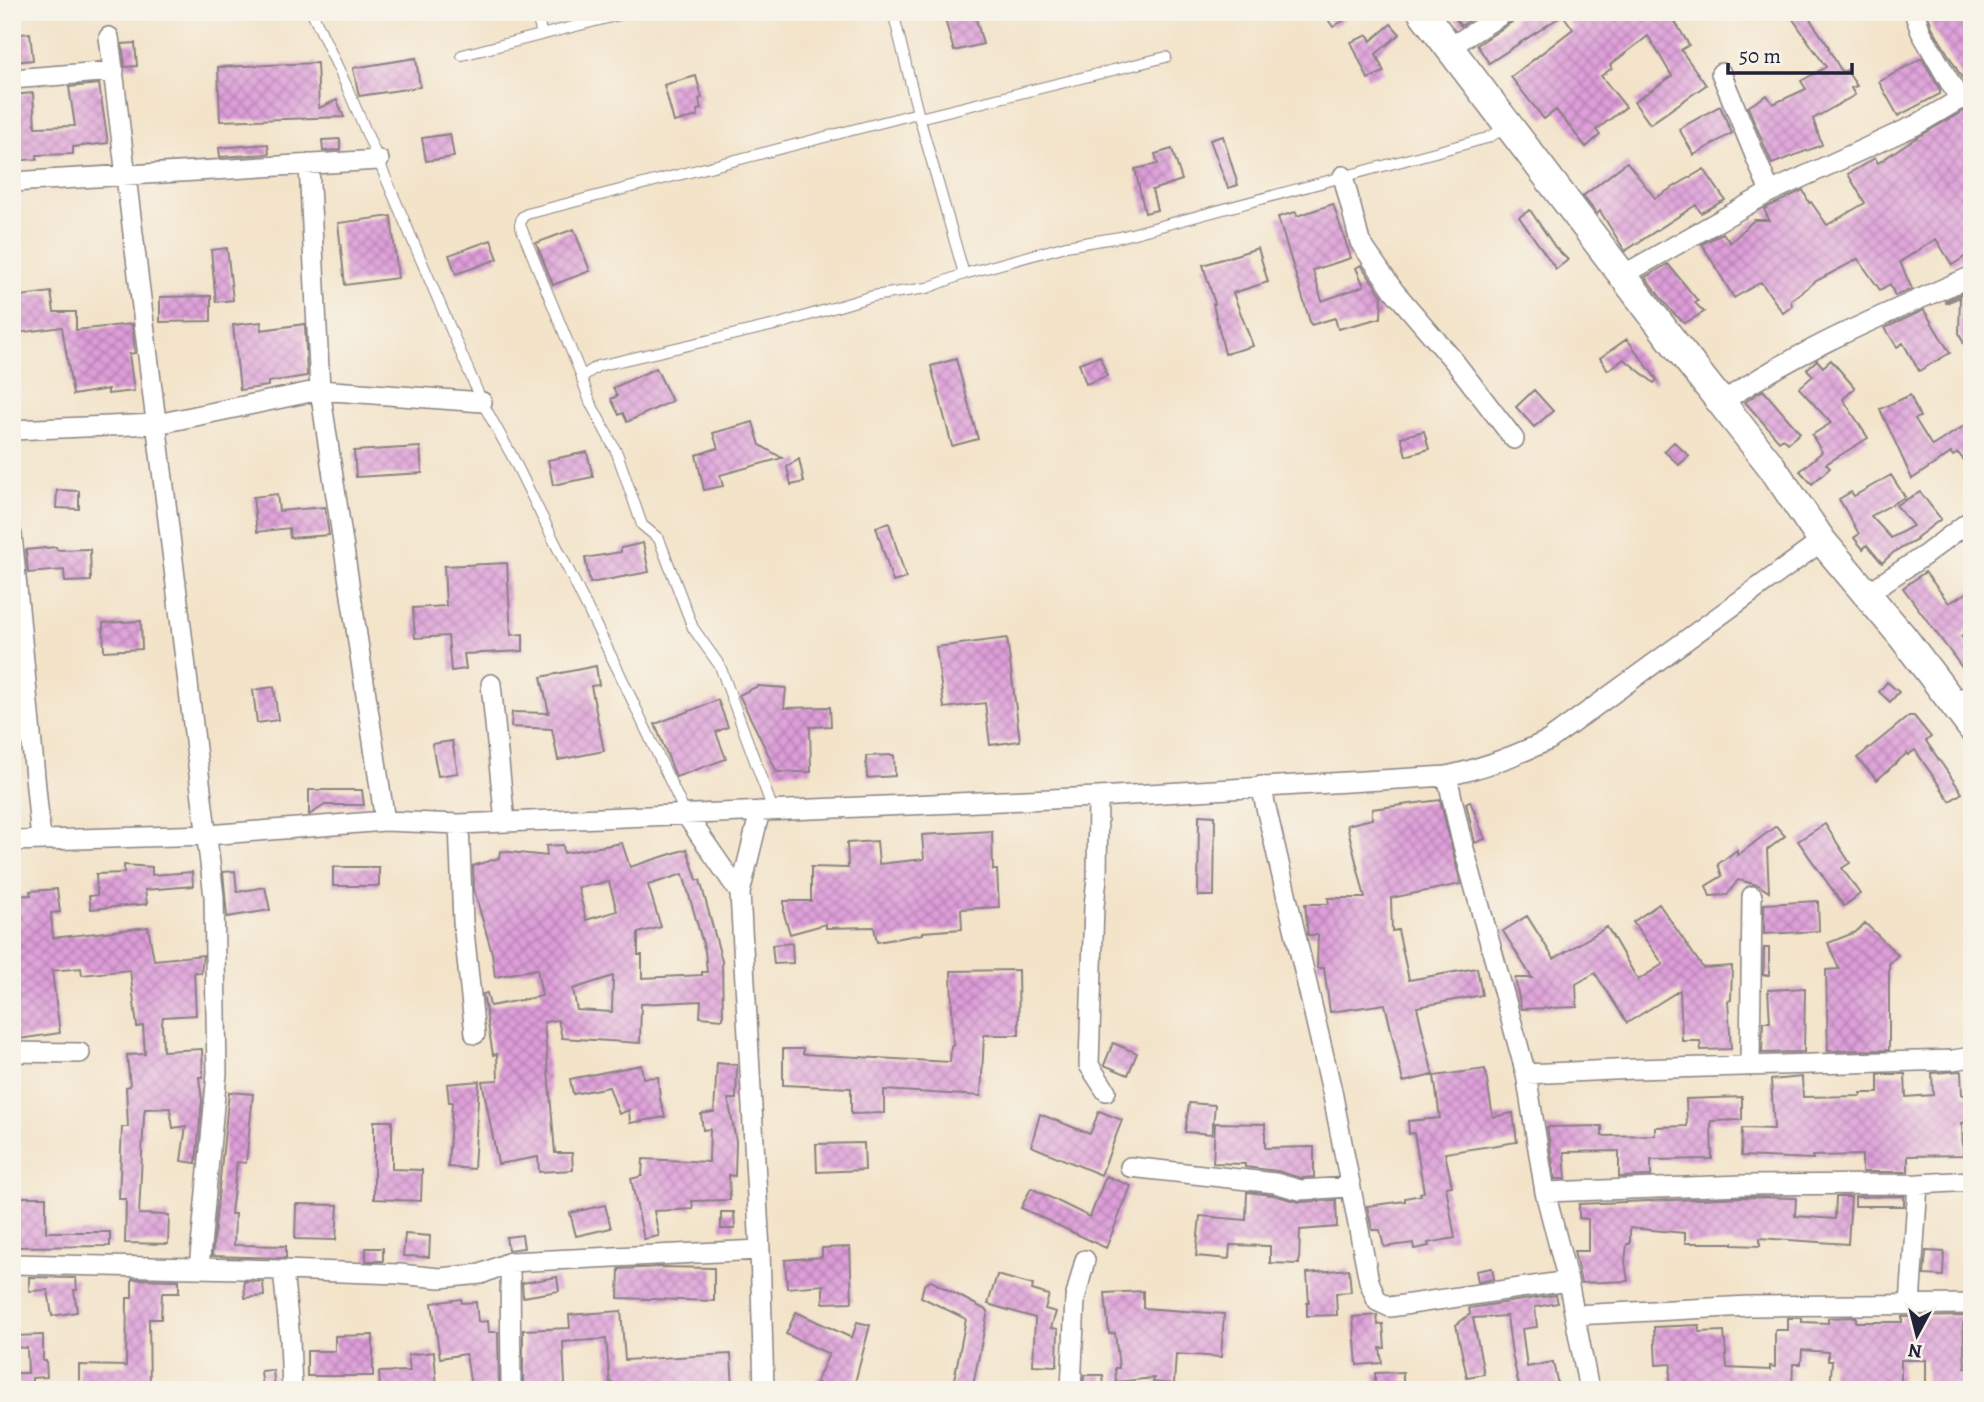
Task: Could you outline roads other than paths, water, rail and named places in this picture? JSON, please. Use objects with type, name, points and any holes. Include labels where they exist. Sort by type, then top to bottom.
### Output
[{"type":"street","points":[[1422,12],[1772,467],[1822,541],[1902,636],[1963,699],[1972,729]]},
{"type":"street","points":[[1450,47],[1506,12]]},
{"type":"street","points":[[1623,275],[1770,192],[1916,125],[1966,96],[1921,32],[1914,12]]},
{"type":"street","points":[[110,37],[214,896],[217,1073],[199,1268]]},
{"type":"street","points":[[12,79],[114,71]]},
{"type":"street","points":[[1721,73],[1770,192]]},
{"type":"street","points":[[12,182],[379,160]]},
{"type":"street","points":[[309,164],[320,390],[385,821]]},
{"type":"street","points":[[1343,176],[1360,242],[1394,291],[1454,361],[1514,439]]},
{"type":"street","points":[[1721,403],[1805,351],[1972,276]]},
{"type":"street","points":[[12,430],[157,424],[320,390],[482,402]]},
{"type":"street","points":[[1866,594],[1925,555],[1972,519]]},
{"type":"street","points":[[12,535],[41,840]]},
{"type":"street","points":[[12,841],[208,835],[385,821],[458,824],[1098,797],[1447,776],[1508,759],[1549,740],[1822,541]]},
{"type":"street","points":[[491,684],[505,822]]},
{"type":"street","points":[[1447,776],[1461,838],[1526,1074],[1545,1192],[1568,1281],[1589,1390]]},
{"type":"street","points":[[1261,786],[1332,1091],[1369,1281],[1377,1301],[1390,1307],[1568,1281]]},
{"type":"street","points":[[1098,797],[1088,1065],[1106,1091]]},
{"type":"street","points":[[764,1390],[760,1250],[740,893],[766,811]]},
{"type":"street","points":[[686,815],[740,893]]},
{"type":"street","points":[[458,824],[463,922],[475,1034]]},
{"type":"street","points":[[1751,1066],[1752,896]]},
{"type":"street","points":[[12,1052],[80,1053]]},
{"type":"street","points":[[1526,1074],[1954,1060],[1972,1057]]},
{"type":"street","points":[[1130,1167],[1275,1183],[1300,1190],[1350,1187]]},
{"type":"street","points":[[1545,1192],[1972,1181]]},
{"type":"street","points":[[1910,1305],[1918,1184]]},
{"type":"street","points":[[12,1264],[399,1273],[440,1278],[481,1274],[510,1262],[760,1250]]},
{"type":"street","points":[[1071,1390],[1074,1299],[1085,1260]]},
{"type":"street","points":[[510,1262],[511,1390]]},
{"type":"street","points":[[283,1270],[292,1390]]},
{"type":"street","points":[[1575,1315],[1749,1306],[1972,1304]]},
{"type":"lane","points":[[312,12],[379,160],[482,402],[512,456],[618,670],[686,815]]},
{"type":"lane","points":[[536,12],[542,35]]},
{"type":"lane","points":[[461,55],[631,12]]},
{"type":"lane","points":[[893,12],[918,116],[964,274]]},
{"type":"lane","points":[[766,811],[720,666],[693,628],[659,539],[642,525],[617,453],[590,402],[520,225],[522,217],[918,116],[1166,57]]},
{"type":"lane","points":[[582,377],[598,366],[779,324],[873,296],[927,288],[964,274],[1066,246],[1120,237],[1487,138],[1510,126]]}]
